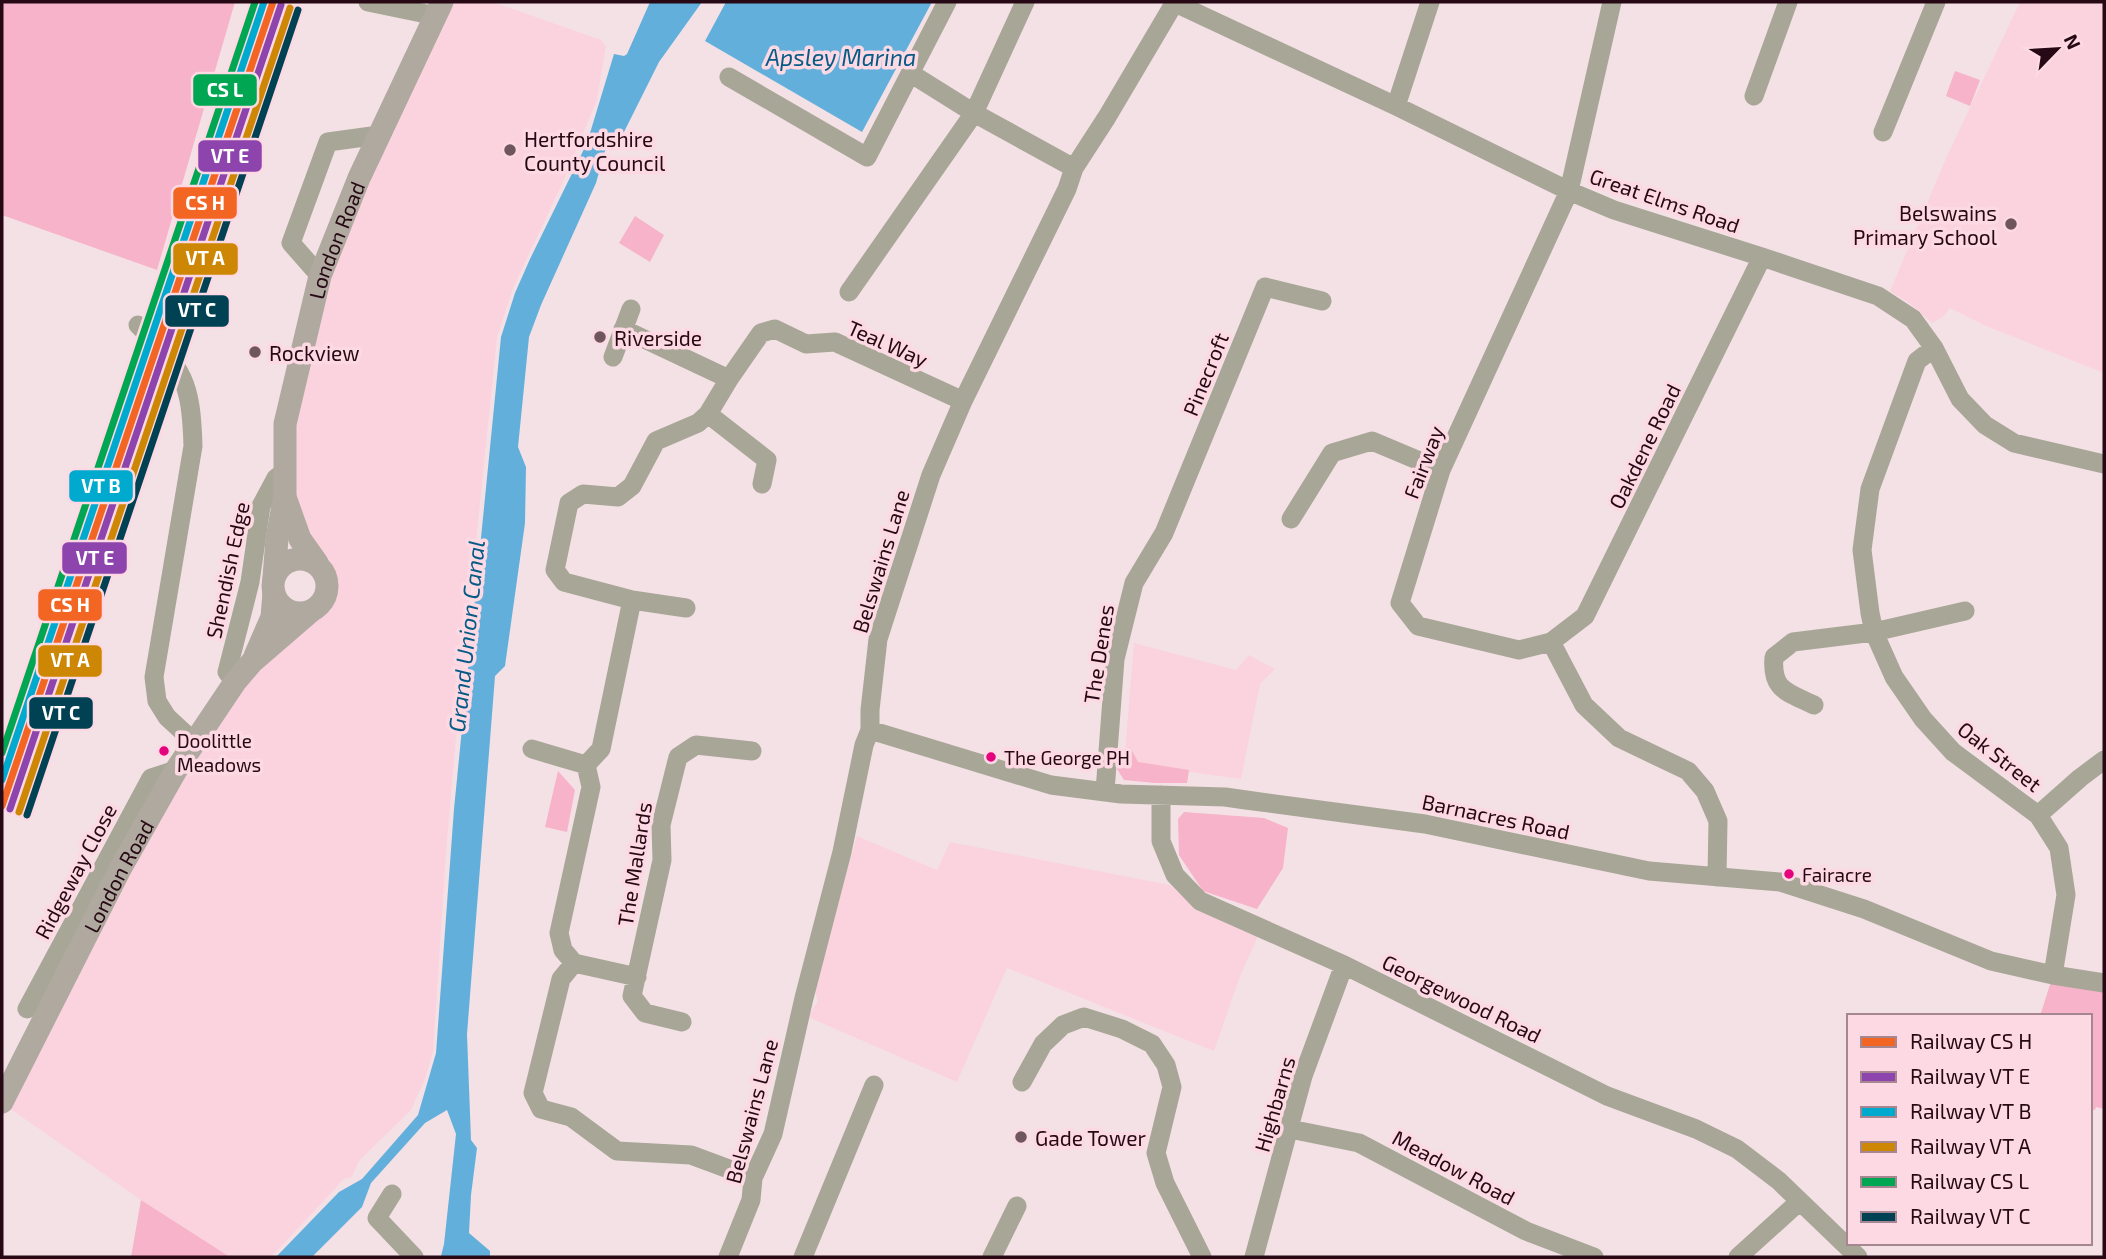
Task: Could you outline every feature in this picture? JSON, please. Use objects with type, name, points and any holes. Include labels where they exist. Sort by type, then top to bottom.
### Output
[{"type":"main road","name":"London Road","points":[[252,663],[272,617],[277,539],[285,483],[285,424],[320,276],[379,135],[439,9]]},
{"type":"main road","name":"London Road","points":[[285,483],[300,539],[317,564]]},
{"type":"main road","points":[[304,558],[324,571],[327,591],[323,601],[311,611],[295,613],[278,602],[274,585],[282,564],[304,558]]},
{"type":"main road","name":"London Road","points":[[2,1102],[120,869],[176,769],[235,682],[252,663],[311,611]]},
{"type":"street","points":[[368,2],[439,9]]},
{"type":"street","points":[[729,77],[867,157],[947,2]]},
{"type":"street","points":[[849,292],[974,113],[1025,2]]},
{"type":"street","name":"Great Elms Road","points":[[1175,2],[1614,210],[1878,296],[1913,319],[1934,348],[1960,399],[1985,425],[2014,443],[2104,464]]},
{"type":"street","name":"Belswains Lane","points":[[728,1257],[751,1200],[753,1178],[773,1134],[870,730],[878,639],[931,475],[963,401],[1068,189],[1074,168],[1175,2]]},
{"type":"street","points":[[1396,106],[1430,2]]},
{"type":"street","name":"Fairway","points":[[1550,642],[1519,650],[1418,626],[1400,603],[1441,470],[1569,191],[1612,2]]},
{"type":"street","points":[[1754,96],[1788,2]]},
{"type":"street","points":[[1883,132],[1936,2]]},
{"type":"street","points":[[910,73],[974,113],[1074,168]]},
{"type":"street","points":[[320,276],[291,243],[328,142],[379,135]]},
{"type":"street","name":"Oakdene Road","points":[[1550,642],[1585,617],[1762,257]]},
{"type":"street","name":"Pinecroft","points":[[1164,533],[1265,287],[1322,301]]},
{"type":"street","points":[[613,357],[631,309]]},
{"type":"street","points":[[138,325],[180,370],[187,388],[192,415],[194,446],[154,677],[157,701],[167,717],[194,742]]},
{"type":"street","name":"Teal Way","points":[[632,600],[564,582],[555,570],[569,503],[583,494],[618,497],[632,486],[656,441],[698,423],[708,414],[761,333],[775,328],[806,344],[835,342],[963,401]]},
{"type":"street","points":[[623,329],[729,379]]},
{"type":"street","name":"Oak Street","points":[[1934,348],[1917,361],[1870,489],[1862,550],[1870,613],[1874,632],[1894,677],[1923,719],[1953,752],[2038,815],[2059,848],[2066,895],[2053,975]]},
{"type":"street","points":[[708,414],[767,460],[762,484]]},
{"type":"street","points":[[1291,519],[1332,453],[1371,441],[1441,470]]},
{"type":"street","name":"Shendish Edge","points":[[235,682],[227,672],[250,582],[261,506],[276,478],[285,483]]},
{"type":"street","name":"The Denes","points":[[1105,791],[1115,659],[1134,583],[1164,533]]},
{"type":"street","points":[[586,765],[601,749],[632,600],[686,608]]},
{"type":"street","points":[[1814,705],[1781,688],[1773,673],[1774,657],[1793,642],[1874,632],[1965,611]]},
{"type":"street","points":[[1550,642],[1584,705],[1619,737],[1688,771],[1705,791],[1718,821],[1717,877]]},
{"type":"street","name":"Barnacres Road","points":[[870,730],[1051,785],[1121,794],[1225,797],[1424,824],[1649,871],[1780,882],[1864,909],[1991,961],[2104,983]]},
{"type":"street","name":"The Mallards","points":[[682,1022],[645,1013],[632,996],[662,860],[661,825],[678,757],[696,746],[752,751]]},
{"type":"street","points":[[531,749],[586,765]]},
{"type":"street","points":[[2038,815],[2104,760]]},
{"type":"street","points":[[586,765],[591,787],[559,933],[569,957],[561,979],[533,1093],[541,1109],[571,1117],[617,1151],[691,1155],[753,1178]]},
{"type":"street","name":"Ridgeway Close","points":[[27,1009],[151,778],[176,769]]},
{"type":"street","name":"Georgewood Road","points":[[1161,795],[1161,841],[1175,875],[1200,901],[1344,965],[1607,1096],[1714,1136],[1758,1163],[1858,1257]]},
{"type":"street","points":[[569,957],[637,977]]},
{"type":"street","name":"Highbarns","points":[[1254,1257],[1303,1076],[1344,965]]},
{"type":"street","points":[[1022,1082],[1043,1044],[1063,1025],[1084,1017],[1122,1029],[1152,1044],[1166,1065],[1172,1087],[1156,1153],[1166,1183],[1202,1257]]},
{"type":"street","points":[[803,1257],[874,1085]]},
{"type":"street","name":"Meadow Road","points":[[1290,1129],[1359,1143],[1526,1231],[1594,1257]]},
{"type":"street","points":[[392,1194],[377,1219],[414,1257]]},
{"type":"street","points":[[1738,1257],[1800,1201]]},
{"type":"street","points":[[992,1257],[1017,1206]]},
{"type":"shaded area","points":[[2,2],[235,2],[157,270],[2,215]]},
{"type":"shaded area","points":[[442,2],[493,2],[601,40],[606,46],[597,100],[562,184],[513,288],[497,337],[456,737],[433,1052],[425,1079],[411,1110],[359,1161],[351,1178],[345,1178],[271,1257],[230,1257],[141,1200],[2,1103],[278,602],[310,611],[323,601],[327,581],[285,494],[320,276]]},
{"type":"shaded area","name":"Belswains Primary School","points":[[2020,2],[2104,2],[2104,373],[1984,325],[1950,308],[1944,316],[1932,323],[1890,291],[1947,156]]},
{"type":"shaded area","points":[[1955,71],[1980,80],[1970,106],[1946,96]]},
{"type":"shaded area","points":[[635,216],[664,235],[650,262],[619,243]]},
{"type":"shaded area","points":[[1134,643],[1236,670],[1249,655],[1275,669],[1260,684],[1241,779],[1124,763]]},
{"type":"shaded area","points":[[1130,747],[1138,762],[1189,770],[1187,783],[1124,780],[1117,769],[1122,751]]},
{"type":"shaded area","points":[[558,771],[575,790],[567,832],[545,827]]},
{"type":"shaded area","points":[[1184,812],[1264,818],[1288,828],[1283,868],[1257,909],[1203,891],[1179,855],[1178,819]]},
{"type":"shaded area","points":[[857,836],[937,870],[950,842],[1170,885],[1189,902],[1258,936],[1239,979],[1214,1051],[1007,968],[957,1082],[808,1017],[818,1001],[814,989]]},
{"type":"shaded area","points":[[2053,975],[2104,983],[2104,1109],[2096,1107],[2092,1109],[2092,1014],[2041,1014]]},
{"type":"shaded area","points":[[141,1200],[230,1257],[131,1257]]},
{"type":"water","points":[[650,2],[702,2],[659,62],[622,136],[610,143],[605,151],[596,183],[529,337],[518,447],[526,467],[525,523],[505,666],[495,676],[467,1034],[471,1140],[477,1148],[469,1233],[490,1251],[490,1257],[441,1256],[456,1134],[447,1110],[425,1123],[371,1183],[362,1207],[312,1257],[276,1257],[339,1192],[362,1179],[418,1115],[436,1053],[454,809],[501,337],[515,293],[530,259],[587,143],[614,54],[627,54]]},
{"type":"water","name":"Apsley Marina","points":[[726,2],[932,2],[862,132],[705,41]]},
{"type":"transit line","points":[[2,753],[255,2]]},
{"type":"transit line","points":[[2,780],[264,2]]},
{"type":"transit line","points":[[2,806],[273,2]]},
{"type":"transit line","points":[[10,809],[281,5]]},
{"type":"transit line","points":[[19,812],[290,8]]},
{"type":"transit line","points":[[27,815],[298,10]]},
{"type":"place","name":"Hertfordshire County Council","points":[[510,150]]},
{"type":"place","name":"Belswains Primary School","points":[[2011,224]]},
{"type":"place","name":"Riverside","points":[[600,337]]},
{"type":"place","name":"Rockview","points":[[255,352]]},
{"type":"place","name":"Doolittle Meadows","points":[[164,751]]},
{"type":"place","name":"The George PH","points":[[991,757]]},
{"type":"place","name":"Fairacre","points":[[1789,874]]},
{"type":"place","name":"Gade Tower","points":[[1021,1137]]},
{"type":"water label","name":"Grand Union Canal","points":[[466,636]]}]
